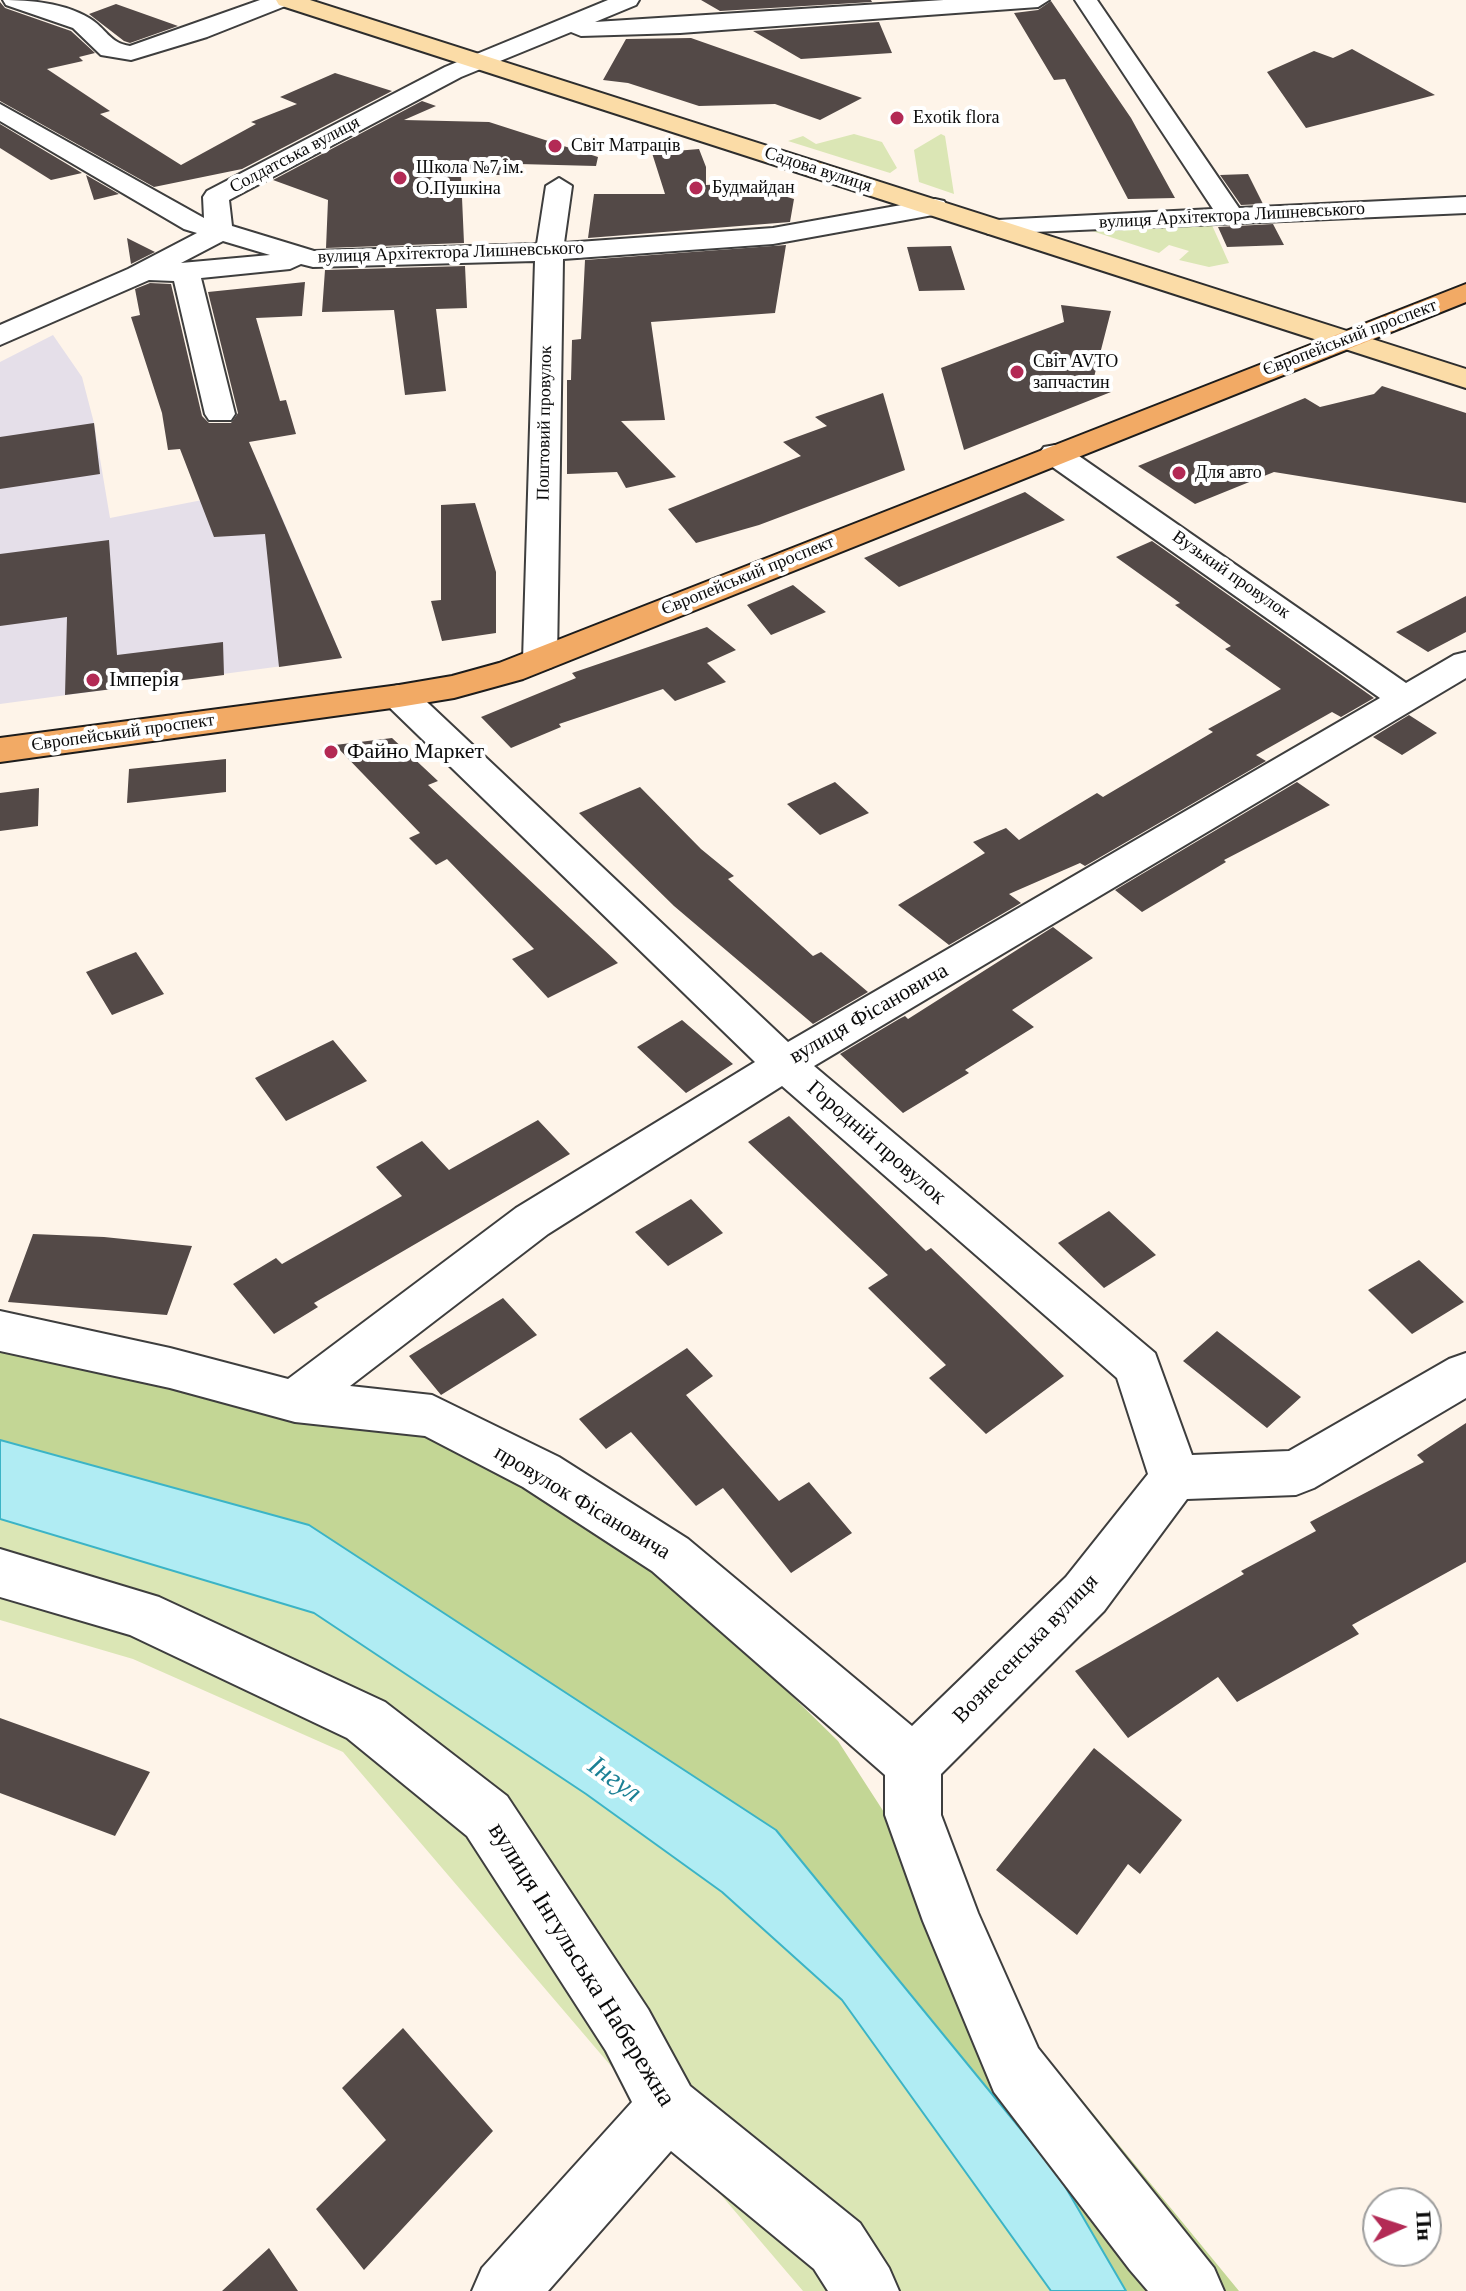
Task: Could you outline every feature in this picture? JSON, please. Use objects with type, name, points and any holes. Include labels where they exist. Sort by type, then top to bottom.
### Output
[{"type":"main road","name":"Садова вулиця","points":[[287,0],[1466,379]]},
{"type":"main road","name":"Європейський проспект","points":[[0,750],[454,687],[540,660],[1466,292]]},
{"type":"street","points":[[14,0],[81,23],[109,50],[131,53],[199,32],[280,0]]},
{"type":"street","name":"Солдатська вулиця","points":[[219,232],[216,197],[453,72],[628,0]]},
{"type":"street","points":[[561,30],[680,26],[1038,0]]},
{"type":"street","points":[[1086,0],[1230,215]]},
{"type":"street","name":"вулиця Архітектора Лишневського","points":[[0,111],[162,208],[219,232],[313,259],[549,252],[773,236],[935,207]]},
{"type":"street","name":"Поштовий провулок","points":[[540,660],[549,252],[559,186]]},
{"type":"street","points":[[162,208],[216,197]]},
{"type":"street","name":"вулиця Архітектора Лишневського","points":[[997,228],[1466,205]]},
{"type":"street","points":[[0,336],[138,275],[219,232]]},
{"type":"street","points":[[138,275],[313,259]]},
{"type":"street","points":[[186,271],[220,414]]},
{"type":"street","name":"Вузький провулок","points":[[1055,454],[1405,699]]},
{"type":"street","name":"вулиця Фісановича","points":[[295,1401],[532,1221],[784,1064],[1466,663]]},
{"type":"street","name":"Городній провулок","points":[[399,696],[784,1064],[1138,1367],[1174,1478]]},
{"type":"street","name":"провулок Фісановича","points":[[0,1331],[170,1368],[295,1401],[432,1416],[541,1472],[670,1555],[913,1763]]},
{"type":"street","points":[[1174,1478],[1296,1473],[1466,1373]]},
{"type":"street","name":"Вознесенська вулиця","points":[[913,1763],[1085,1594],[1174,1478]]},
{"type":"street","name":"вулиця Інгульська Набережна","points":[[0,1573],[140,1614],[366,1720],[487,1816],[627,2030],[668,2108],[837,2246],[866,2291]]},
{"type":"street","points":[[913,1763],[913,1815],[952,1921],[1016,2070],[1153,2247],[1191,2291]]},
{"type":"street","points":[[505,2291],[668,2108]]},
{"type":"shaded area","points":[[53,335],[82,377],[94,423],[110,518],[269,487],[342,658],[0,704],[0,362]]},
{"type":"green space","points":[[854,134],[882,142],[897,168],[890,173],[788,141],[803,136],[816,144]]},
{"type":"green space","points":[[941,134],[945,136],[954,194],[919,182],[914,150]]},
{"type":"green space","points":[[1211,223],[1229,263],[1209,267],[1179,260],[1189,251],[1169,245],[1159,253],[1086,229]]},
{"type":"green space","points":[[0,1337],[439,1433],[634,1541],[838,1741],[1026,2032],[1239,2291],[1126,2291],[1059,2176],[776,1830],[309,1526],[0,1440]]},
{"type":"green space","points":[[0,1519],[314,1613],[586,1794],[722,1892],[842,2000],[1051,2291],[803,2291],[343,1752],[133,1659],[0,1620]]},
{"type":"water","name":"Інгул","points":[[0,1440],[309,1525],[776,1830],[1059,2176],[1126,2291],[1051,2291],[842,2000],[722,1892],[586,1794],[314,1613],[0,1519]]},
{"type":"building","points":[[701,0],[871,0],[872,2],[720,11]]},
{"type":"building","points":[[1051,1],[1131,118],[1175,198],[1128,199],[1065,79],[1054,80],[1014,13],[1038,10]]},
{"type":"building","points":[[0,2],[5,8],[71,31],[95,53],[79,57],[83,61],[47,69],[110,111],[100,114],[181,165],[256,124],[251,122],[297,104],[280,97],[335,73],[392,91],[242,169],[154,187],[0,101]]},
{"type":"building","points":[[116,4],[178,26],[130,43],[124,41],[89,14]]},
{"type":"building","points":[[879,22],[892,53],[801,59],[753,31]]},
{"type":"building","points":[[691,38],[862,98],[820,120],[775,104],[699,106],[628,83],[603,80],[626,39]]},
{"type":"building","points":[[1352,49],[1435,95],[1306,128],[1267,72],[1314,51],[1333,58]]},
{"type":"building","name":"Школа №7 ім. О.Пушкіна","points":[[422,101],[436,106],[404,120],[489,122],[598,157],[596,166],[519,164],[517,175],[461,175],[464,243],[326,248],[328,200],[273,180]]},
{"type":"building","points":[[0,124],[82,173],[51,180],[0,148]]},
{"type":"building","points":[[699,149],[706,167],[706,185],[726,184],[728,189],[754,187],[794,199],[790,222],[588,238],[594,194],[665,194],[652,153]]},
{"type":"building","points":[[1248,174],[1263,204],[1241,205],[1220,175]]},
{"type":"building","points":[[86,175],[119,194],[94,200]]},
{"type":"building","points":[[1273,224],[1284,245],[1227,247],[1218,227]]},
{"type":"building","points":[[127,238],[155,252],[131,264]]},
{"type":"building","points":[[786,245],[775,313],[651,322],[665,420],[621,421],[676,477],[626,488],[617,472],[567,474],[567,380],[571,380],[572,340],[581,339],[585,260]]},
{"type":"building","points":[[951,246],[965,290],[919,291],[907,247]]},
{"type":"building","points":[[465,266],[467,308],[436,309],[446,391],[405,395],[394,310],[322,312],[325,270]]},
{"type":"building","points":[[305,282],[302,316],[256,318],[280,401],[286,400],[296,434],[249,442],[342,658],[279,667],[265,534],[214,537],[180,449],[168,450],[162,413],[131,317],[140,315],[135,289],[150,283],[171,284],[202,416],[209,423],[231,423],[238,413],[208,292]]},
{"type":"building","points":[[1061,305],[1111,311],[1093,381],[1111,392],[964,450],[941,368],[1064,322]]},
{"type":"building","points":[[1382,386],[1466,413],[1466,503],[1274,472],[1195,504],[1138,466],[1305,398],[1320,407],[1374,394]]},
{"type":"building","points":[[883,393],[905,470],[759,525],[696,543],[668,509],[801,456],[783,442],[827,426],[815,417]]},
{"type":"building","points":[[94,423],[100,474],[0,489],[0,437]]},
{"type":"building","points":[[1025,492],[1065,520],[899,587],[864,558]]},
{"type":"building","points":[[475,503],[496,572],[496,633],[442,641],[431,601],[441,600],[441,505]]},
{"type":"building","points":[[109,540],[117,655],[223,642],[224,675],[65,695],[67,617],[0,626],[0,554]]},
{"type":"building","points":[[1152,541],[1374,698],[1341,717],[1332,712],[1256,755],[1266,761],[1085,866],[1080,863],[1009,894],[1021,903],[949,945],[898,905],[985,853],[973,842],[1006,828],[1019,840],[1097,793],[1103,797],[1213,732],[1208,729],[1281,689],[1225,649],[1231,646],[1175,605],[1180,603],[1116,557]]},
{"type":"building","points":[[793,585],[826,612],[771,635],[747,605]]},
{"type":"building","points":[[1466,596],[1466,632],[1428,652],[1396,632]]},
{"type":"building","points":[[707,627],[736,650],[707,663],[726,682],[675,701],[663,689],[559,724],[561,727],[511,748],[481,717],[576,678],[572,673]]},
{"type":"building","points":[[1409,715],[1437,733],[1402,755],[1373,737]]},
{"type":"building","points":[[392,738],[438,781],[428,785],[618,963],[548,998],[512,959],[534,949],[447,859],[436,865],[409,838],[420,833],[335,745]]},
{"type":"building","points":[[226,759],[226,792],[127,803],[129,769]]},
{"type":"building","points":[[835,782],[869,813],[820,835],[787,804]]},
{"type":"building","points":[[1297,782],[1330,805],[1224,860],[1226,862],[1142,912],[1115,890]]},
{"type":"building","points":[[640,787],[701,849],[734,876],[728,879],[813,956],[821,952],[868,992],[813,1024],[674,906],[579,813]]},
{"type":"building","points":[[39,788],[38,826],[0,831],[0,793]]},
{"type":"building","points":[[1053,927],[1093,958],[1012,1010],[1034,1027],[965,1070],[969,1073],[903,1113],[840,1054],[899,1019],[905,1016],[908,1019]]},
{"type":"building","points":[[136,952],[164,994],[112,1015],[86,972]]},
{"type":"building","points":[[682,1020],[733,1064],[686,1093],[637,1047]]},
{"type":"building","points":[[333,1040],[367,1081],[286,1121],[255,1078]]},
{"type":"building","points":[[789,1116],[926,1251],[931,1248],[1064,1376],[986,1434],[929,1378],[946,1365],[868,1288],[888,1275],[748,1142]]},
{"type":"building","points":[[538,1120],[570,1154],[314,1303],[318,1307],[274,1334],[233,1284],[276,1258],[282,1264],[402,1196],[376,1167],[422,1141],[449,1170]]},
{"type":"building","points":[[691,1199],[723,1233],[668,1266],[635,1232]]},
{"type":"building","points":[[1109,1211],[1156,1255],[1104,1288],[1058,1243]]},
{"type":"building","points":[[33,1234],[192,1246],[167,1315],[8,1302]]},
{"type":"building","points":[[1419,1260],[1464,1302],[1412,1334],[1368,1290]]},
{"type":"building","points":[[503,1298],[537,1335],[441,1395],[409,1356]]},
{"type":"building","points":[[1217,1331],[1301,1397],[1267,1428],[1183,1361]]},
{"type":"building","points":[[687,1348],[713,1376],[686,1395],[779,1501],[809,1482],[852,1533],[791,1573],[723,1488],[696,1506],[631,1432],[606,1449],[579,1419]]},
{"type":"building","points":[[1466,1423],[1466,1562],[1352,1625],[1359,1634],[1237,1702],[1218,1677],[1128,1738],[1075,1671],[1244,1574],[1241,1571],[1316,1531],[1310,1522],[1424,1462],[1417,1455]]},
{"type":"building","points":[[0,1718],[150,1772],[115,1836],[0,1793]]},
{"type":"building","points":[[1094,1748],[1182,1820],[1140,1874],[1128,1864],[1077,1935],[996,1870]]},
{"type":"building","points":[[403,2028],[493,2131],[364,2270],[316,2209],[386,2140],[342,2088]]},
{"type":"building","points":[[269,2248],[298,2291],[222,2291]]},
{"type":"place","name":"Exotik flora","points":[[897,118]]},
{"type":"place","name":"Світ Матраців","points":[[555,146]]},
{"type":"place","name":"Школа №7 ім. О.Пушкіна","points":[[400,178]]},
{"type":"place","name":"Будмайдан","points":[[696,188]]},
{"type":"place","name":"Світ AVTO запчастин","points":[[1017,372]]},
{"type":"place","name":"Для авто","points":[[1179,473]]},
{"type":"place","name":"Імперія","points":[[93,680]]},
{"type":"place","name":"Файно Маркет","points":[[331,752]]}]
